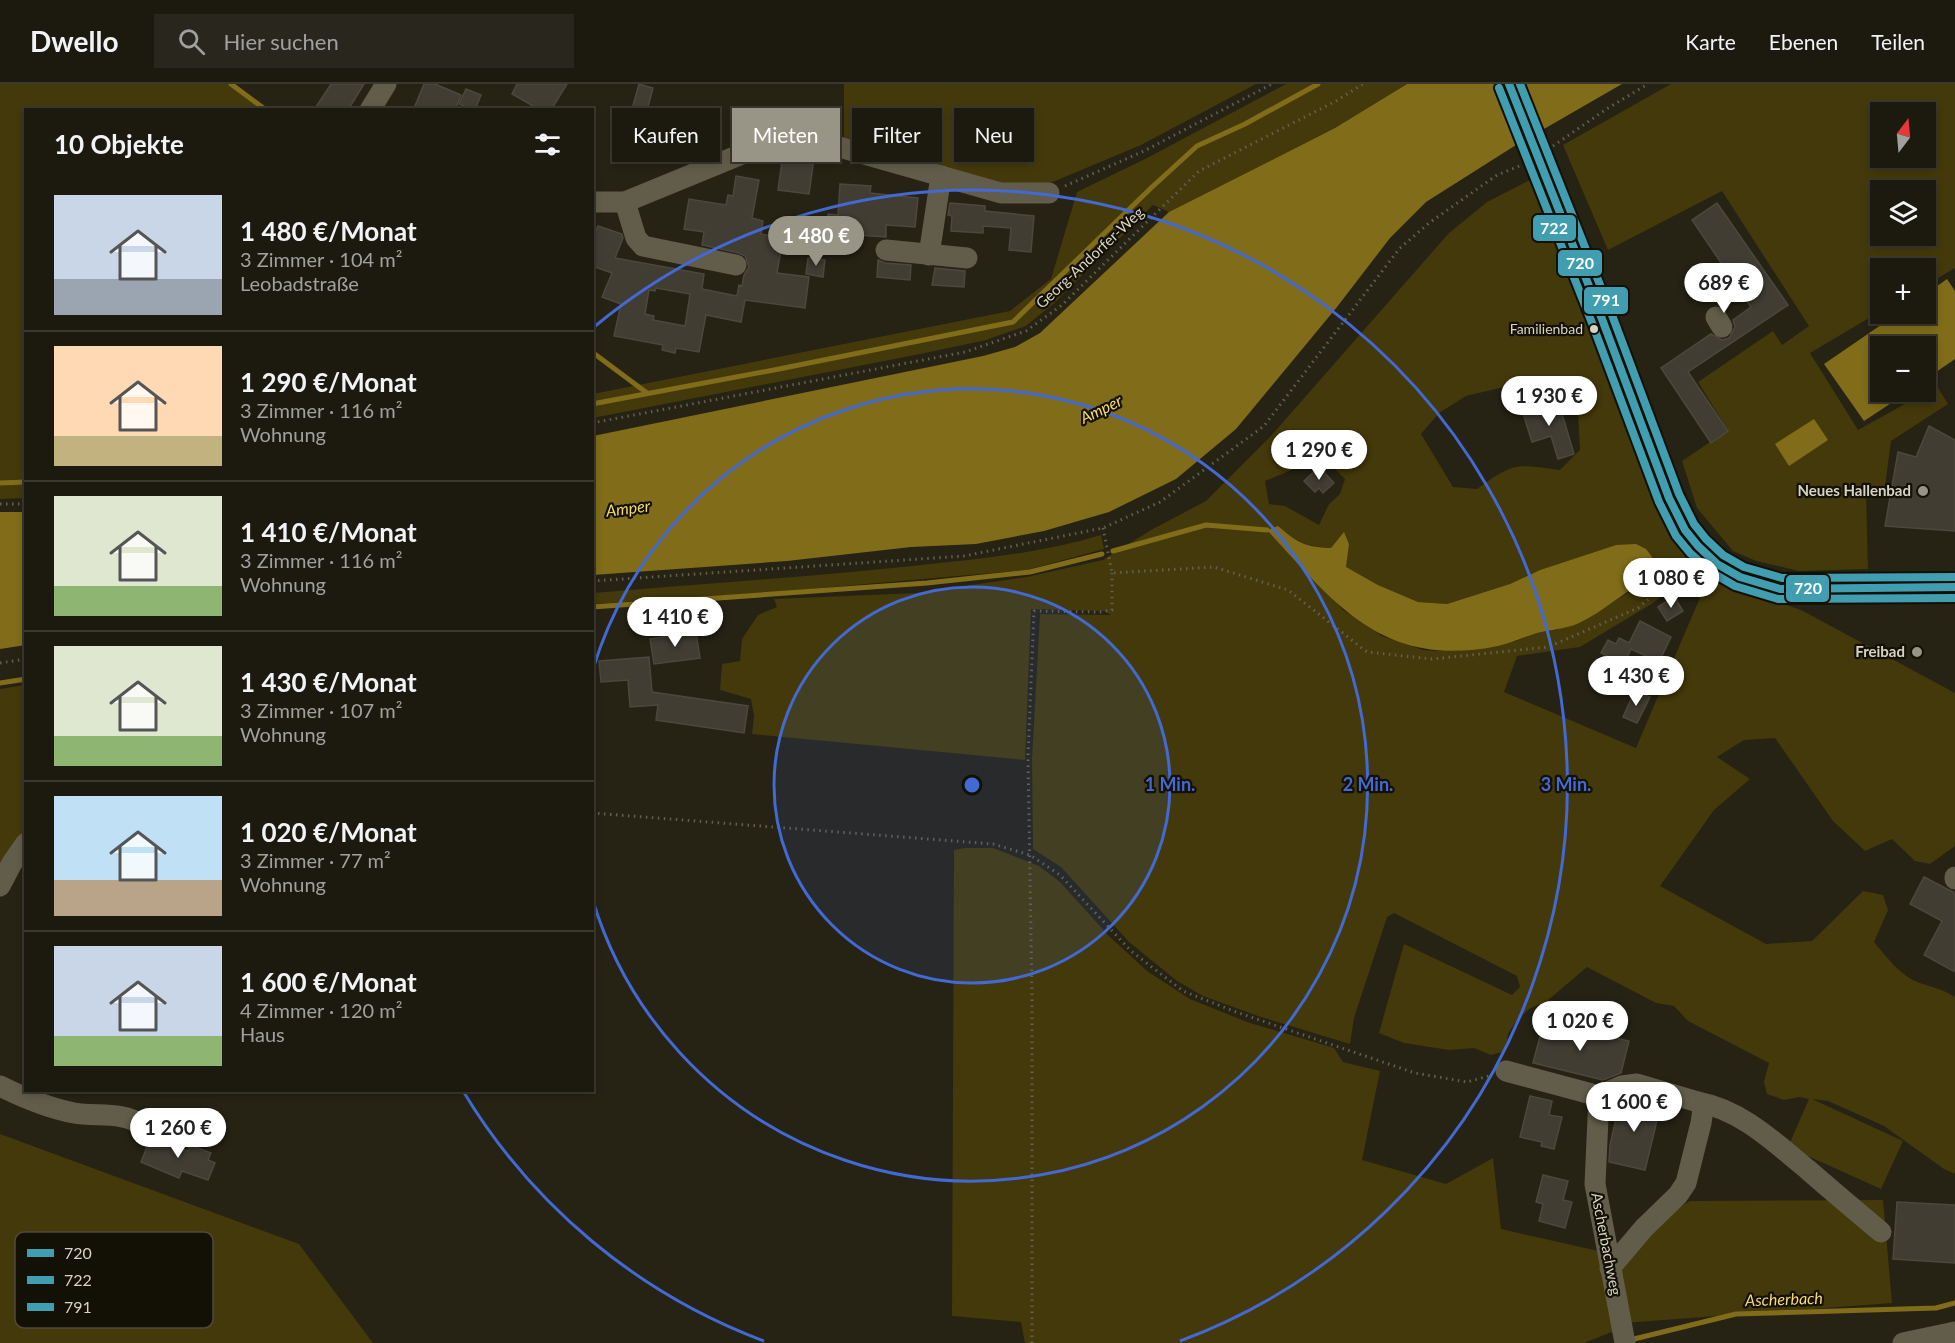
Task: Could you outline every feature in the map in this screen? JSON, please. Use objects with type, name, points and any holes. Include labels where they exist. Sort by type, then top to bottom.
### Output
[{"type":"street","points":[[371,108],[386,84]]},
{"type":"street","points":[[1509,84],[1543,151],[1669,498],[1685,530],[1704,552],[1717,564],[1740,577],[1780,589],[1892,589],[1955,586]]},
{"type":"street","points":[[594,202],[625,202],[759,147],[791,139],[839,147],[1001,193],[1050,193]]},
{"type":"street","points":[[929,255],[941,176]]},
{"type":"street","points":[[625,202],[636,238],[643,246],[736,265]]},
{"type":"street","points":[[886,250],[968,258]]},
{"type":"street","points":[[0,886],[24,846]]},
{"type":"street","points":[[1506,1071],[1599,1096],[1622,1086],[1637,1084],[1725,1109],[1777,1144],[1881,1232]]},
{"type":"street","points":[[0,1086],[55,1109],[90,1116],[125,1116],[142,1125]]},
{"type":"street","name":"Ascherbachweg","points":[[1599,1096],[1595,1184],[1624,1338]]},
{"type":"street","points":[[1610,1268],[1644,1228],[1678,1195],[1686,1183],[1701,1123],[1703,1108],[1698,1102]]},
{"type":"street","points":[[1903,1343],[1955,1332]]},
{"type":"path","points":[[1050,193],[1144,152],[1272,84]]},
{"type":"path","name":"Georg-Andorfer-Weg","points":[[594,423],[965,352],[1026,331],[1062,305],[1199,171],[1336,101],[1363,84]]},
{"type":"path","points":[[1560,141],[1648,84]]},
{"type":"path","points":[[594,581],[964,556],[1103,528],[1160,502],[1264,426],[1399,249],[1429,223],[1497,175],[1543,151]]},
{"type":"path","points":[[0,504],[24,504]]},
{"type":"path","points":[[1032,1343],[1028,756],[1034,611],[1100,612],[1112,610],[1112,573],[1103,528]]},
{"type":"path","points":[[1112,573],[1214,567],[1288,590],[1367,652],[1432,659],[1548,647],[1638,608],[1704,552]]},
{"type":"path","points":[[0,663],[24,659]]},
{"type":"path","points":[[594,813],[993,844],[1030,855],[1060,875],[1131,951],[1183,991],[1236,1012],[1415,1073],[1467,1082],[1506,1071]]},
{"type":"shaded area","points":[[0,84],[230,84],[263,108],[24,108],[24,498],[0,499]]},
{"type":"shaded area","points":[[844,84],[1256,84],[1141,145],[1048,184],[1003,183],[929,162],[942,162],[942,108],[852,108],[852,140],[844,138]]},
{"type":"shaded area","points":[[1286,84],[1407,84],[1335,128],[1169,212],[1153,205],[1052,305],[1026,326],[986,340],[925,353],[594,418],[594,394],[1010,311],[1051,279],[1077,192],[1147,158]]},
{"type":"shaded area","points":[[1671,84],[1955,84],[1955,268],[1936,279],[1936,258],[1870,258],[1870,318],[1810,353],[1858,430],[1908,402],[1936,402],[1937,386],[1948,404],[1891,441],[1885,486],[1866,493],[1868,569],[1799,571],[1756,561],[1733,551],[1697,508],[1682,461],[1728,430],[1698,382],[1773,331],[1782,345],[1809,326],[1722,191],[1608,250],[1563,145]]},
{"type":"shaded area","points":[[1530,180],[1665,521],[1695,569],[1653,603],[1580,647],[1517,656],[1504,692],[1636,748],[1704,588],[1725,581],[1803,611],[1955,693],[1955,846],[1930,864],[1915,861],[1892,839],[1865,851],[1833,821],[1775,738],[1744,740],[1717,757],[1750,779],[1714,810],[1660,886],[1766,944],[1812,941],[1863,891],[1883,895],[1888,910],[1874,942],[1891,962],[1911,979],[1955,997],[1955,1174],[1944,1169],[1884,1126],[1828,1101],[1812,1099],[1903,1141],[1881,1189],[1788,1147],[1809,1099],[1799,1097],[1784,1100],[1767,1094],[1764,1082],[1769,1063],[1688,1021],[1674,1006],[1656,1003],[1587,967],[1547,1001],[1529,1009],[1516,1021],[1508,1034],[1506,1051],[1491,1055],[1474,1048],[1449,1050],[1404,1043],[1379,1033],[1404,944],[1512,995],[1520,987],[1517,976],[1394,913],[1387,917],[1354,1018],[1350,1044],[1258,1016],[1203,996],[1177,981],[1129,942],[1061,867],[1033,849],[1032,759],[1040,614],[1111,615],[1104,611],[1031,609],[1025,760],[752,734],[754,716],[751,699],[720,690],[722,664],[740,661],[742,639],[758,615],[777,607],[774,599],[917,593],[1027,577],[1103,560],[1151,530],[1206,501],[1270,437],[1449,233],[1487,202]],"holes":[[[1529,377],[1566,387],[1578,413],[1580,450],[1560,470],[1516,467],[1499,474],[1477,489],[1453,487],[1421,434],[1439,413],[1466,396],[1504,387]],[[1323,457],[1345,479],[1340,494],[1329,504],[1319,525],[1285,506],[1269,504],[1265,481]],[[1278,526],[1302,543],[1331,548],[1344,533],[1349,544],[1345,567],[1378,585],[1418,602],[1447,604],[1510,584],[1540,570],[1616,545],[1651,578],[1594,614],[1556,630],[1477,649],[1423,650],[1382,636],[1342,609]]]},
{"type":"shaded area","points":[[1101,535],[1104,549],[1027,570],[763,593],[594,604],[594,593],[832,574],[960,561],[1077,542]]},
{"type":"shaded area","points":[[24,685],[24,831],[16,840],[0,875],[0,689]]},
{"type":"shaded area","points":[[993,848],[1039,866],[1060,882],[1109,936],[1147,971],[1190,999],[1247,1022],[1334,1048],[1343,1062],[1380,1071],[1362,1160],[1446,1184],[1493,1158],[1501,1229],[1603,1252],[1617,1330],[1584,1343],[1025,1343],[1021,1322],[952,1316],[954,850]]},
{"type":"shaded area","points":[[0,1134],[299,1244],[373,1343],[0,1343]]},
{"type":"shaded area","points":[[1883,1200],[1892,1303],[1624,1323],[1616,1271],[1676,1209],[1690,1201]]},
{"type":"water","name":"Amper","points":[[1407,84],[1622,84],[1516,145],[1426,202],[1390,238],[1337,307],[1236,429],[1176,479],[1109,512],[1044,531],[976,544],[911,547],[787,561],[594,575],[594,436],[983,356],[1015,347],[1040,333],[1169,212],[1335,128]]},
{"type":"water","points":[[1947,279],[1955,291],[1955,359],[1936,372],[1936,336],[1870,336],[1870,402],[1893,402],[1864,421],[1824,364],[1882,324],[1936,324],[1936,287]]},
{"type":"water","points":[[1814,419],[1828,440],[1789,466],[1775,444]]},
{"type":"water","points":[[0,512],[24,512],[24,645],[0,649]]},
{"type":"water","points":[[1278,526],[1302,543],[1331,548],[1344,532],[1349,544],[1346,567],[1378,585],[1418,602],[1447,604],[1510,584],[1540,570],[1616,545],[1636,544],[1646,549],[1652,557],[1656,572],[1651,578],[1587,619],[1572,626],[1537,633],[1498,646],[1458,651],[1423,648],[1393,639],[1366,625],[1341,606],[1316,583],[1267,530]]},
{"type":"building","points":[[331,84],[364,84],[349,108],[315,108]]},
{"type":"building","points":[[424,84],[435,84],[461,95],[456,108],[419,108],[415,106]]},
{"type":"building","points":[[517,84],[567,84],[552,108],[536,108],[512,94]]},
{"type":"building","points":[[639,84],[653,88],[648,108],[632,108]]},
{"type":"building","points":[[466,89],[481,95],[476,108],[459,104]]},
{"type":"building","points":[[782,162],[813,162],[809,194],[778,190]]},
{"type":"building","points":[[736,176],[759,180],[752,218],[763,221],[761,234],[783,238],[777,273],[809,277],[805,308],[745,300],[741,322],[706,315],[699,352],[676,348],[675,353],[662,350],[663,345],[614,336],[621,304],[602,297],[612,273],[594,267],[594,235],[598,226],[622,234],[623,238],[615,258],[704,274],[702,289],[737,296],[739,285],[742,286],[744,275],[749,267],[745,256],[702,245],[704,232],[684,229],[689,199],[726,205],[728,195],[733,196]],"holes":[[[656,288],[690,294],[685,326],[653,320],[654,316],[645,314],[649,290],[655,291]]]},
{"type":"building","points":[[840,184],[871,186],[870,193],[918,198],[915,227],[886,225],[886,237],[827,233],[828,214],[838,215]]},
{"type":"building","points":[[950,203],[985,206],[985,211],[1034,216],[1031,252],[1009,250],[1011,228],[983,226],[983,233],[951,231],[952,216],[948,215]]},
{"type":"building","points":[[1717,203],[1788,305],[1688,372],[1728,431],[1711,443],[1661,368],[1711,334],[1722,340],[1729,338],[1735,327],[1733,320],[1751,307],[1692,220]]},
{"type":"building","points":[[808,258],[825,260],[823,277],[806,274]]},
{"type":"building","points":[[878,260],[885,263],[911,265],[910,280],[877,277]]},
{"type":"building","points":[[935,268],[965,271],[964,287],[932,285]]},
{"type":"building","points":[[1558,400],[1574,454],[1558,459],[1551,436],[1532,442],[1522,410]]},
{"type":"building","name":"Neues Hallenbad","points":[[1929,426],[1955,440],[1955,531],[1885,526],[1898,452],[1916,457]]},
{"type":"building","points":[[1319,467],[1334,483],[1323,493],[1319,488],[1315,492],[1304,481]]},
{"type":"building","points":[[1674,596],[1683,611],[1667,621],[1658,607]]},
{"type":"building","points":[[1640,621],[1671,637],[1659,662],[1631,649],[1624,664],[1601,653],[1608,640],[1616,644],[1619,638],[1629,643]]},
{"type":"building","points":[[696,632],[700,658],[654,664],[650,639]]},
{"type":"building","points":[[649,657],[652,692],[748,706],[744,733],[656,720],[658,705],[630,707],[628,680],[601,682],[599,661]]},
{"type":"building","points":[[1635,690],[1650,697],[1637,723],[1623,717]]},
{"type":"building","points":[[1924,877],[1955,893],[1955,972],[1924,955],[1942,921],[1910,904]]},
{"type":"building","points":[[1544,1021],[1629,1041],[1621,1073],[1603,1080],[1533,1063]]},
{"type":"building","points":[[1530,1096],[1552,1101],[1549,1115],[1562,1117],[1554,1149],[1541,1146],[1542,1142],[1520,1137]]},
{"type":"building","points":[[1636,1097],[1661,1104],[1645,1170],[1609,1162],[1610,1145],[1620,1101]]},
{"type":"building","points":[[151,1137],[188,1151],[190,1145],[211,1153],[208,1160],[215,1163],[208,1180],[182,1171],[179,1178],[141,1162]]},
{"type":"building","points":[[1543,1175],[1568,1181],[1563,1200],[1572,1202],[1565,1228],[1539,1221],[1543,1204],[1536,1202]]},
{"type":"building","points":[[1897,1202],[1955,1205],[1955,1263],[1893,1259]]},
{"type":"waterway","points":[[231,84],[263,108]]},
{"type":"waterway","points":[[594,404],[1013,322],[1197,146],[1245,124],[1318,84]]},
{"type":"waterway","points":[[594,353],[647,393]]},
{"type":"waterway","points":[[0,483],[24,482]]},
{"type":"waterway","points":[[1113,551],[1206,525],[1267,530]]},
{"type":"waterway","points":[[594,607],[927,583],[1030,572],[1102,554]]},
{"type":"waterway","points":[[0,683],[24,679]]},
{"type":"waterway","name":"Ascherbach","points":[[1630,1340],[1736,1314],[1936,1308],[1955,1303]]},
{"type":"transit line","name":"720","points":[[1509,84],[1602,319],[1669,498],[1685,530],[1698,546],[1717,564],[1740,577],[1780,589],[1955,587]]},
{"type":"transit line","name":"791","points":[[1520,84],[1612,315],[1679,494],[1694,524],[1706,539],[1723,555],[1744,567],[1782,578],[1955,577]]},
{"type":"transit line","name":"722","points":[[1499,88],[1592,323],[1659,502],[1676,536],[1690,553],[1711,572],[1735,586],[1778,599],[1955,598]]},
{"type":"place","name":"Familienbad","points":[[1594,329]]},
{"type":"place","name":"Neues Hallenbad","points":[[1923,491]]},
{"type":"place","name":"Freibad","points":[[1917,652]]}]
